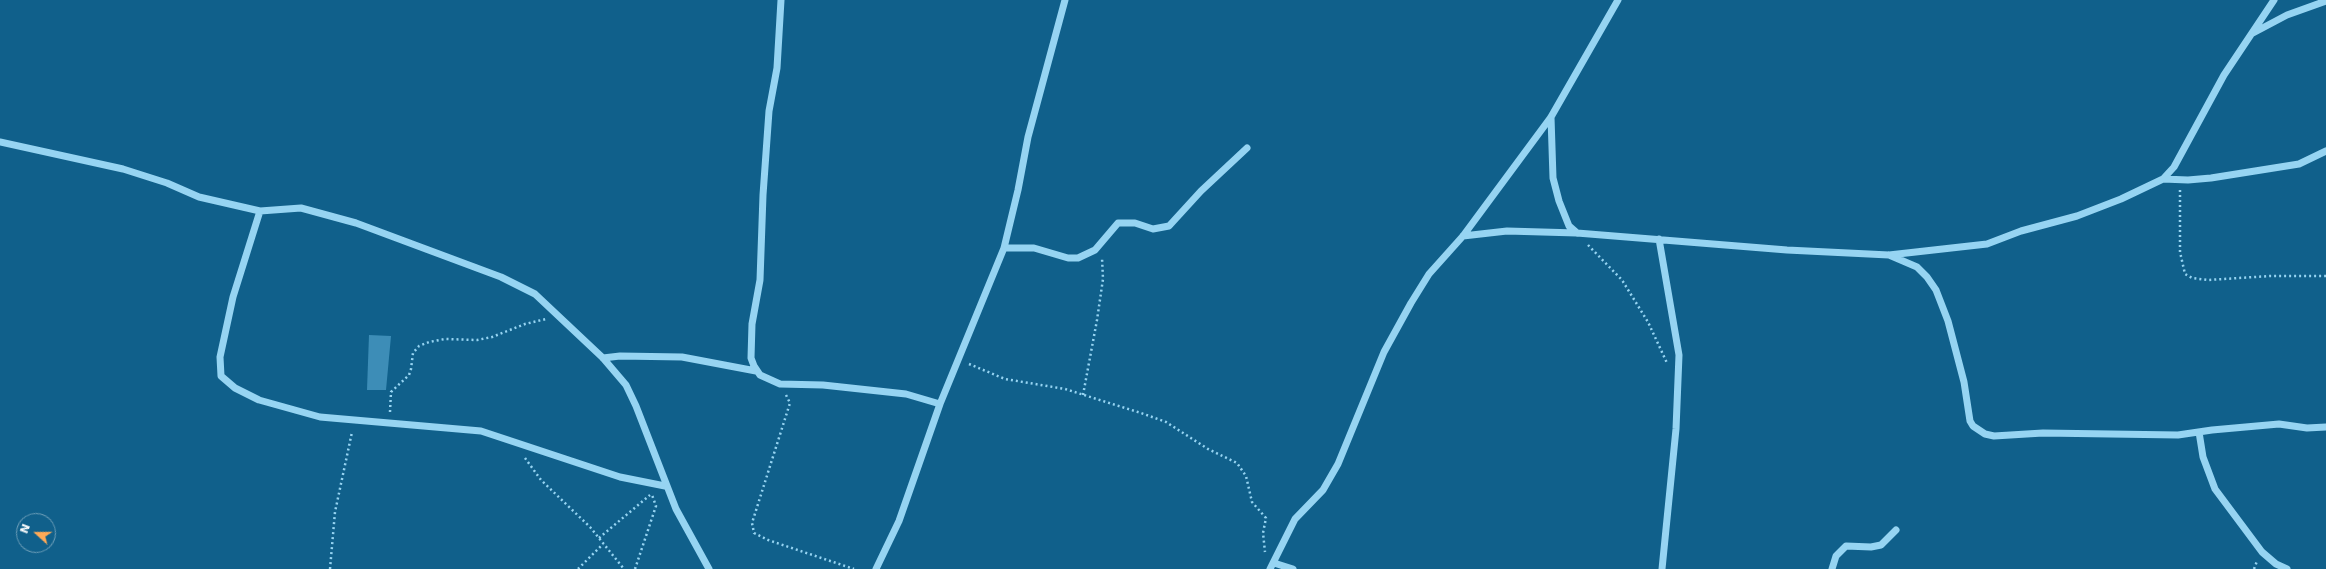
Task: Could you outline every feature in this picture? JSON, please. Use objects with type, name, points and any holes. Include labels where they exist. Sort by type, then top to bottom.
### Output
[{"type":"street","points":[[756,371],[751,358],[752,337],[760,280],[767,134],[778,61],[781,0]]},
{"type":"street","points":[[876,569],[899,521],[940,404],[1004,248],[1018,190],[1028,137],[1066,0]]},
{"type":"street","points":[[1293,569],[1272,566],[1295,520],[1323,490],[1338,464],[1384,352],[1411,303],[1429,274],[1463,236],[1551,118],[1618,0]]},
{"type":"street","points":[[1463,236],[1506,231],[1577,233],[1787,250],[1889,255],[1987,244],[2021,231],[2077,216],[2121,199],[2163,179],[2174,167],[2224,75],[2274,0]]},
{"type":"street","points":[[2251,34],[2287,15],[2326,2]]},
{"type":"street","points":[[1551,118],[1553,178],[1559,201],[1569,226],[1577,233]]},
{"type":"street","points":[[0,142],[124,170],[167,183],[199,197],[260,211],[301,208],[389,234],[501,277],[535,294],[603,358],[626,385],[636,406],[662,485],[709,569]]},
{"type":"street","points":[[1004,248],[1034,248],[1068,258],[1078,258],[1095,250],[1118,223],[1135,223],[1153,229],[1169,226],[1201,191],[1248,148]]},
{"type":"street","points":[[2163,179],[2180,180],[2211,178],[2298,164],[2326,151]]},
{"type":"street","points":[[260,211],[233,297],[220,358],[221,376],[235,388],[259,400],[320,417],[476,430],[620,477],[662,485]]},
{"type":"street","points":[[1659,239],[1679,355],[1676,429],[1662,569]]},
{"type":"street","points":[[1889,255],[1917,267],[1927,277],[1936,290],[1948,321],[1964,382],[1970,421],[1977,430],[1994,436],[2043,433],[2178,435],[2279,424],[2307,428],[2326,427]]},
{"type":"street","points":[[603,358],[620,356],[682,357],[756,371],[780,384],[823,386],[906,394],[940,404]]},
{"type":"street","points":[[2199,432],[2203,458],[2215,489],[2262,552],[2276,564],[2287,569]]},
{"type":"street","points":[[1832,569],[1836,556],[1846,546],[1871,547],[1881,545],[1896,530]]},
{"type":"path","points":[[2180,180],[2178,217],[2180,252],[2185,274],[2192,278],[2208,280],[2270,276],[2326,276]]},
{"type":"path","points":[[1577,233],[1622,280],[1648,322],[1668,366]]},
{"type":"path","points":[[1083,395],[1103,279],[1101,242]]},
{"type":"path","points":[[390,422],[391,392],[408,375],[411,369],[413,353],[419,346],[429,342],[445,339],[477,340],[525,324],[560,318]]},
{"type":"path","points":[[960,358],[978,369],[1005,379],[1041,384],[1083,395],[1166,422],[1208,449],[1237,463],[1246,476],[1252,502],[1266,518],[1263,533],[1265,554]]},
{"type":"path","points":[[780,384],[790,403],[752,523],[754,533],[768,540],[854,569]]},
{"type":"path","points":[[330,569],[335,512],[349,453],[354,419]]},
{"type":"path","points":[[518,444],[541,480],[599,538],[624,569]]},
{"type":"path","points":[[599,538],[662,485]]},
{"type":"path","points":[[635,569],[656,506],[652,493]]},
{"type":"path","points":[[578,569],[603,544]]},
{"type":"building","points":[[369,335],[391,336],[386,390],[367,390]]}]
